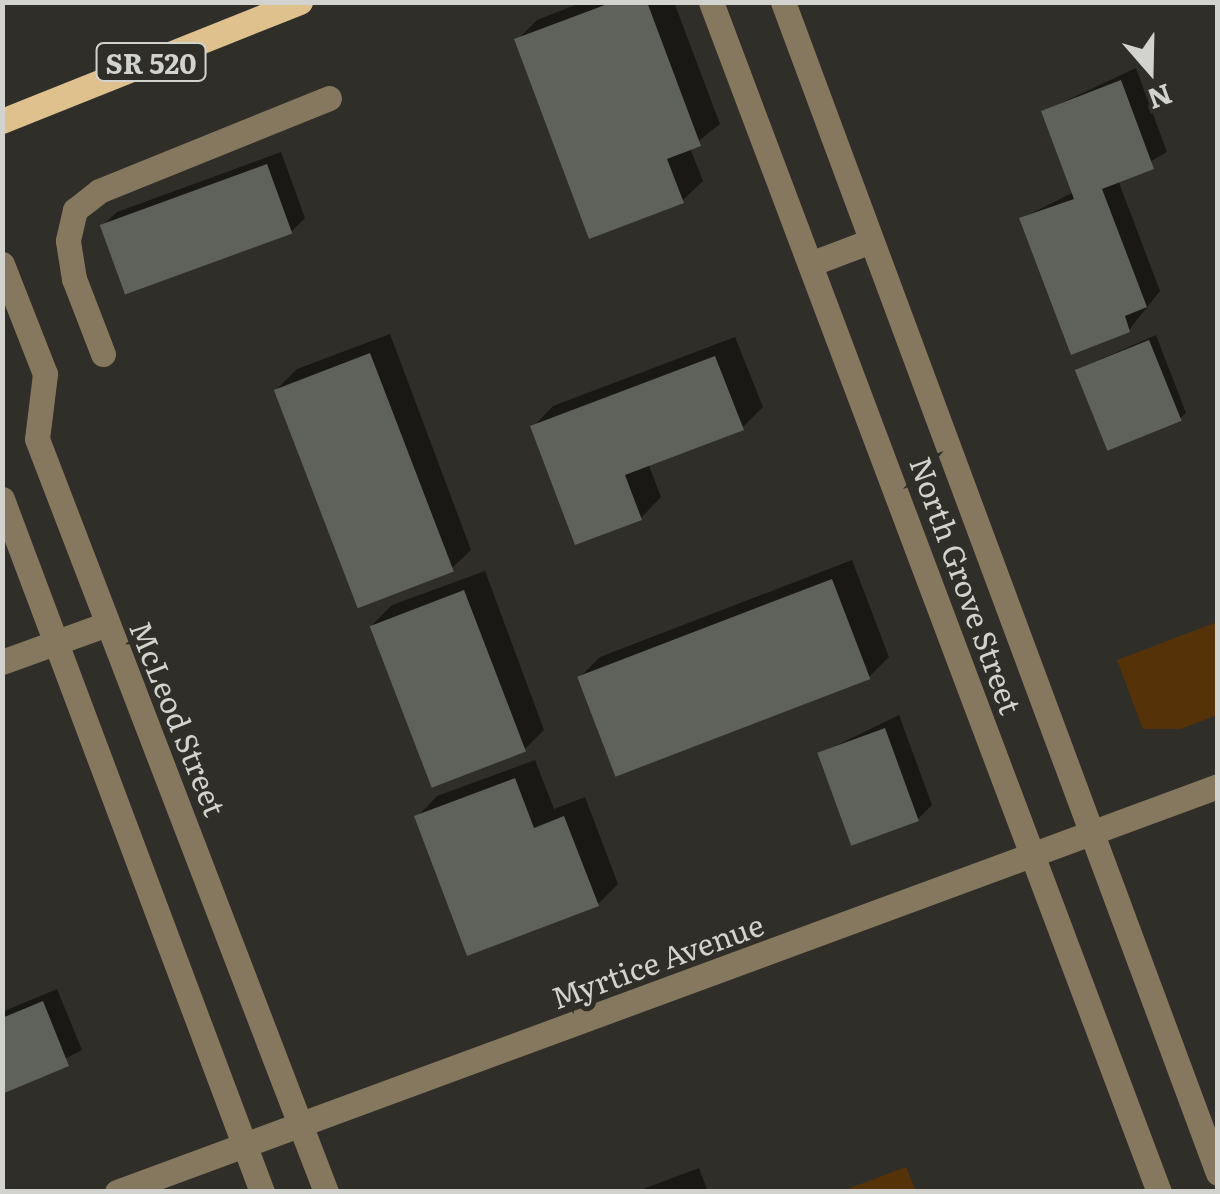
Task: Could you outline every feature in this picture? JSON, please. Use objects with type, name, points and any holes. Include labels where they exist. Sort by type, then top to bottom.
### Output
[{"type":"main road","name":"SR 520","points":[[2,121],[300,2]]},
{"type":"street","name":"North Grove Street","points":[[711,2],[1159,1192]]},
{"type":"street","name":"North Grove Street","points":[[783,2],[1218,1173]]},
{"type":"street","points":[[103,354],[74,279],[68,240],[75,210],[99,191],[329,98]]},
{"type":"street","points":[[810,264],[871,241]]},
{"type":"street","name":"McLeod Street","points":[[2,264],[46,374],[37,439],[326,1192]]},
{"type":"street","points":[[2,499],[262,1192]]},
{"type":"street","points":[[2,662],[107,624]]},
{"type":"street","name":"Myrtice Avenue","points":[[117,1192],[1218,786]]},
{"type":"shaded area","points":[[1217,622],[1217,715],[1181,729],[1143,729],[1117,660]]},
{"type":"shaded area","points":[[906,1167],[916,1191],[842,1191]]},
{"type":"building","points":[[613,2],[647,2],[701,146],[667,159],[684,203],[589,239],[514,39]]},
{"type":"building","points":[[1121,80],[1154,169],[1102,189],[1147,307],[1125,316],[1130,332],[1071,355],[1019,218],[1074,199],[1041,111]]},
{"type":"building","points":[[267,164],[292,234],[125,294],[100,225]]},
{"type":"building","points":[[1149,340],[1182,421],[1107,451],[1075,370]]},
{"type":"building","points":[[370,353],[454,571],[358,608],[274,390]]},
{"type":"building","points":[[715,356],[744,430],[625,475],[642,520],[575,545],[530,426]]},
{"type":"building","points":[[832,579],[870,679],[615,777],[577,677]]},
{"type":"building","points":[[464,590],[526,752],[432,788],[370,626]]},
{"type":"building","points":[[885,728],[919,821],[851,846],[817,753]]},
{"type":"building","points":[[515,778],[534,828],[564,816],[599,906],[467,956],[414,816]]},
{"type":"building","points":[[43,1001],[69,1066],[2,1094],[2,1018]]}]
